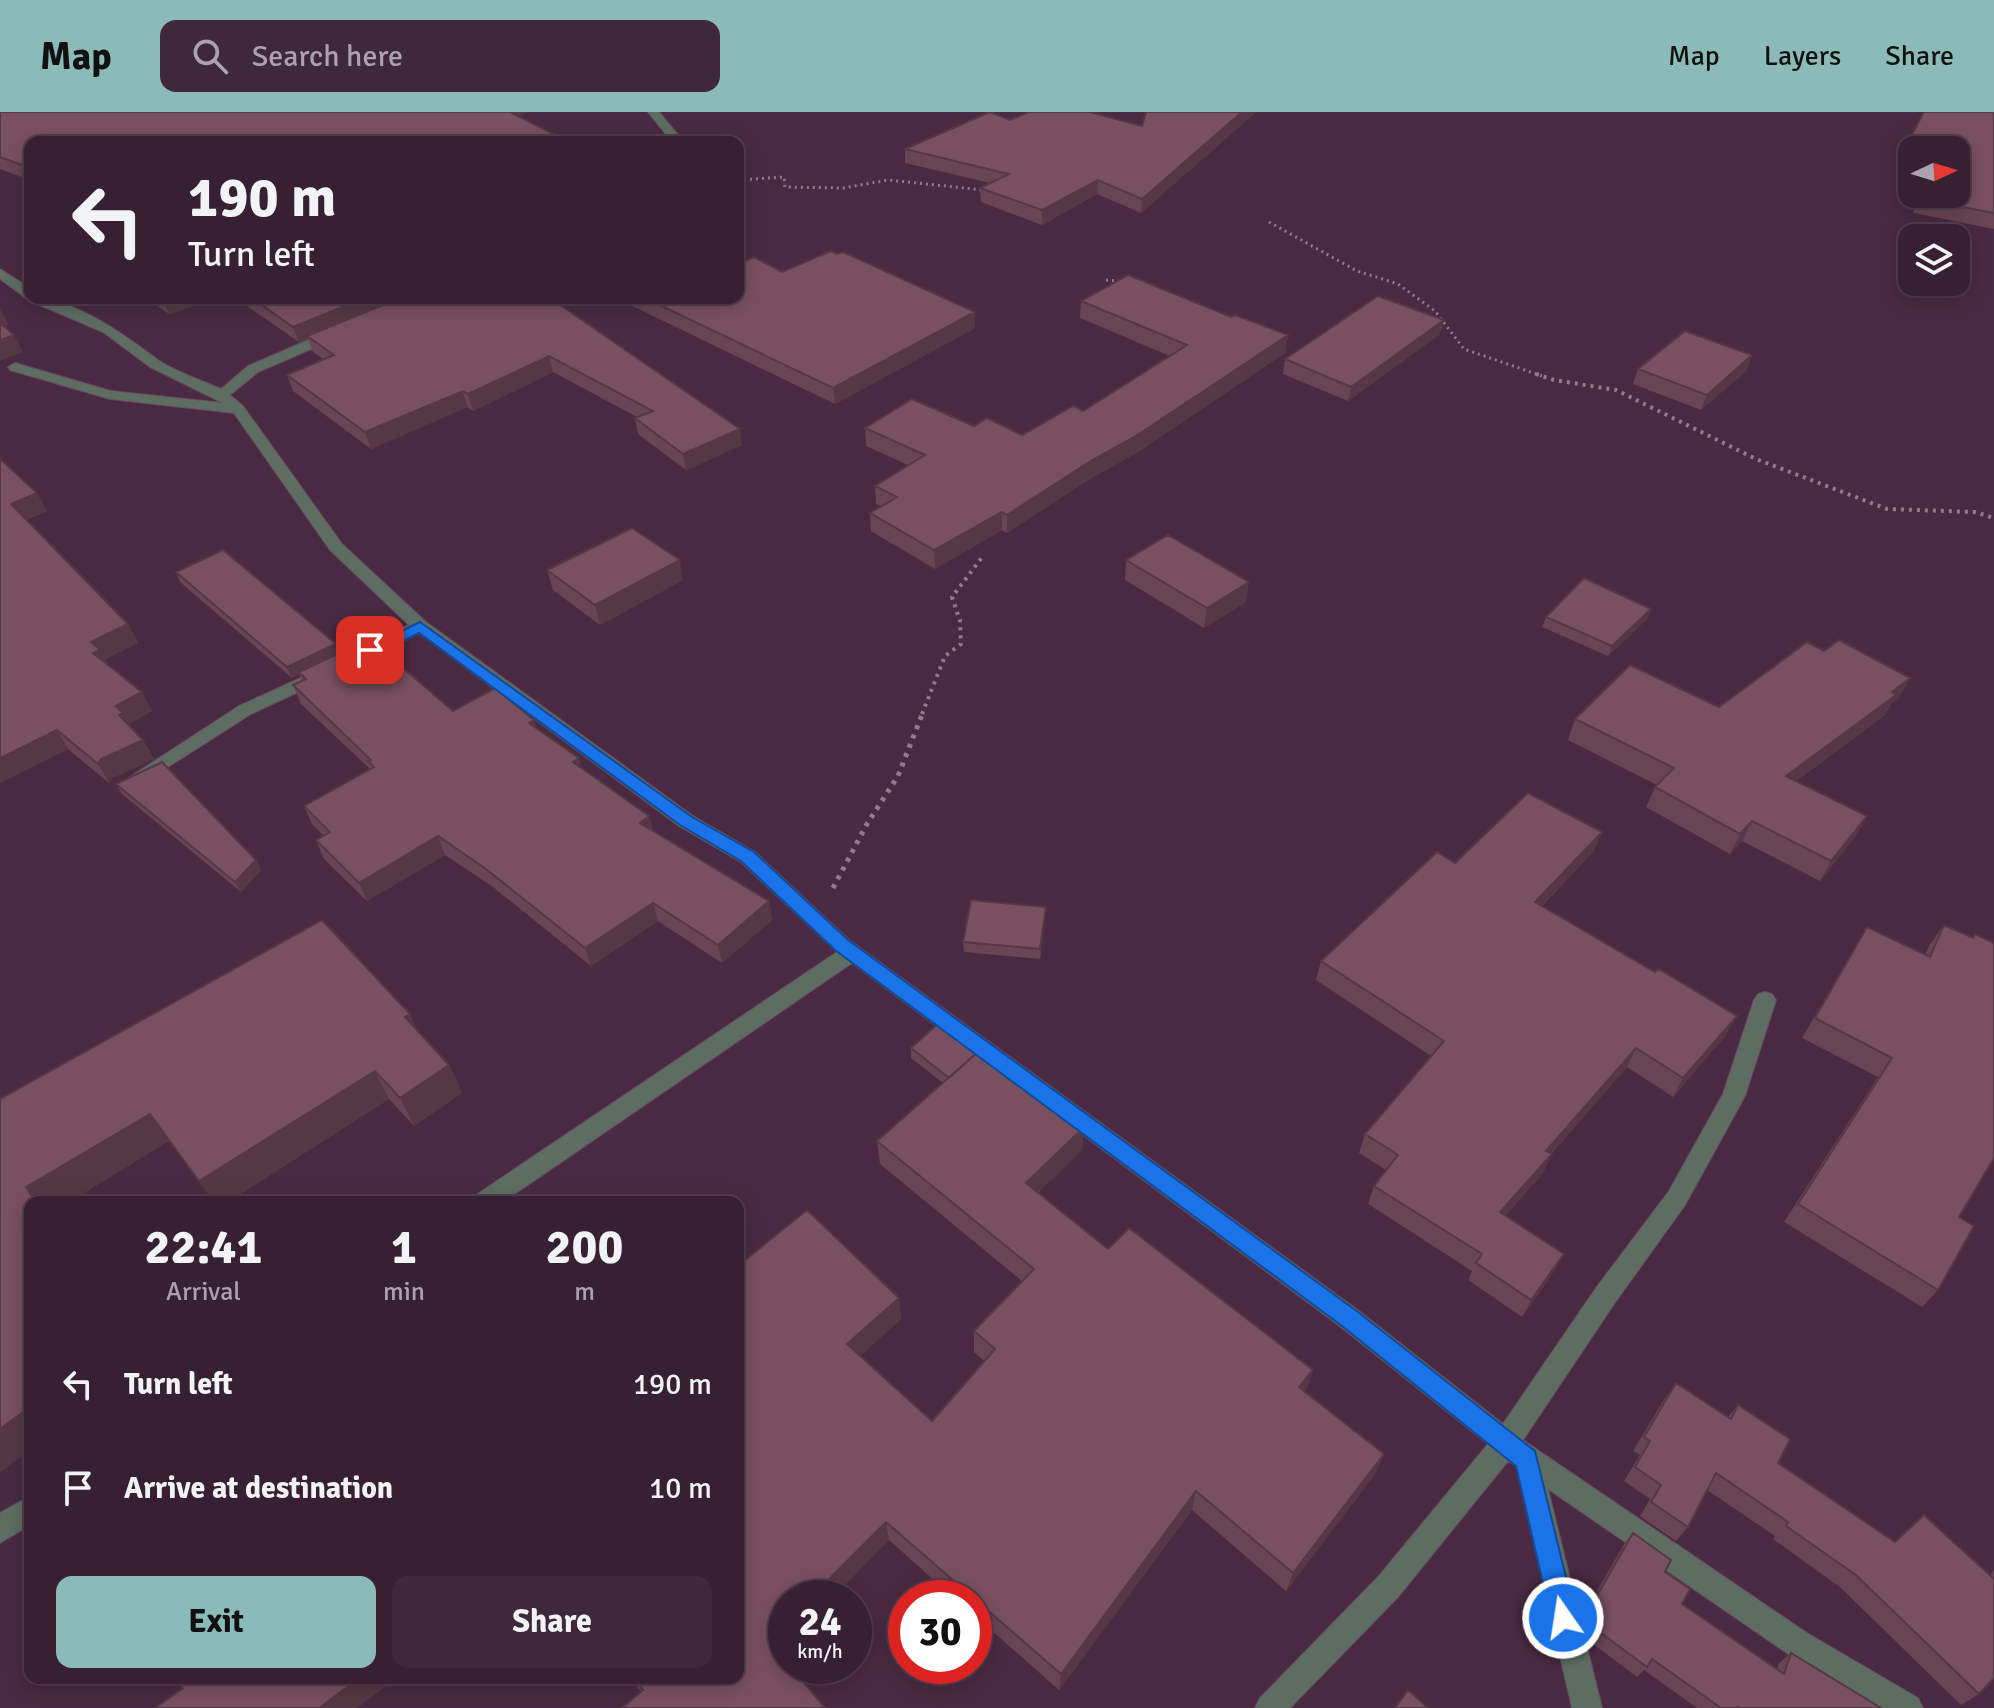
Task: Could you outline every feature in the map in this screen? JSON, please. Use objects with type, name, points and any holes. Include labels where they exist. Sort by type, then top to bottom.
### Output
[{"type":"street","points":[[653,112],[673,136]]},
{"type":"street","points":[[0,273],[24,290]]},
{"type":"street","points":[[49,304],[108,329],[155,364],[230,402],[336,547],[420,626],[686,821],[748,857],[852,953],[1350,1319],[1516,1451],[1797,1643],[1908,1708]]},
{"type":"street","points":[[230,402],[253,369],[344,330]]},
{"type":"street","points":[[15,367],[110,395],[230,402]]},
{"type":"street","points":[[120,786],[157,768],[245,710],[420,626]]},
{"type":"street","points":[[493,1196],[852,953]]},
{"type":"street","points":[[1270,1708],[1516,1451],[1605,1296],[1677,1198],[1734,1096],[1765,1000]]},
{"type":"street","points":[[1516,1451],[1587,1708]]},
{"type":"street","points":[[0,1529],[24,1513]]},
{"type":"path","points":[[744,180],[784,177],[785,187],[843,188],[870,182],[911,181],[983,190]]},
{"type":"path","points":[[1269,222],[1357,271],[1408,290],[1442,318],[1464,349],[1554,380],[1616,390],[1756,459],[1887,509],[1975,512],[1994,518]]},
{"type":"path","points":[[1106,280],[1126,282]]},
{"type":"path","points":[[822,927],[836,879],[898,776],[945,656],[961,644],[960,621],[952,597],[983,556]]},
{"type":"building","points":[[0,112],[510,112],[557,136],[24,136],[24,166],[0,157]]},
{"type":"building","points":[[990,112],[1010,120],[1029,112],[1090,112],[1142,126],[1146,112],[1242,112],[1142,199],[1098,180],[1042,210],[980,188],[1009,174],[905,149]]},
{"type":"building","points":[[1924,112],[1994,112],[1994,213],[1968,208],[1970,208],[1970,136],[1911,136]]},
{"type":"building","points":[[831,251],[837,254],[843,252],[975,312],[833,388],[658,304],[744,304],[744,261],[754,257],[782,272]]},
{"type":"building","points":[[1128,275],[1231,317],[1235,315],[1288,335],[1139,434],[1007,515],[1002,512],[934,550],[870,513],[897,497],[875,486],[925,455],[865,428],[912,399],[974,426],[987,418],[1022,435],[1073,406],[1083,411],[1187,345],[1081,301]]},
{"type":"building","points":[[1378,296],[1444,320],[1351,387],[1285,359]]},
{"type":"building","points":[[260,304],[350,304],[293,327]]},
{"type":"building","points":[[385,304],[559,304],[740,429],[683,454],[635,418],[653,411],[549,356],[468,394],[463,391],[365,432],[287,375],[334,355],[307,336]]},
{"type":"building","points":[[0,323],[14,335],[0,340]]},
{"type":"building","points":[[1685,331],[1752,355],[1707,395],[1638,369]]},
{"type":"building","points":[[0,459],[37,493],[11,504],[128,624],[91,642],[100,650],[93,653],[142,692],[116,706],[123,713],[119,715],[143,740],[101,759],[98,764],[57,730],[0,758]]},
{"type":"building","points":[[632,528],[680,560],[595,605],[547,570]]},
{"type":"building","points":[[1168,535],[1249,582],[1207,608],[1126,560]]},
{"type":"building","points":[[223,550],[336,644],[287,667],[176,572]]},
{"type":"building","points":[[1584,578],[1651,609],[1612,646],[1546,617]]},
{"type":"building","points":[[1839,640],[1910,678],[1892,692],[1896,695],[1786,776],[1867,816],[1831,861],[1752,821],[1740,834],[1655,787],[1674,768],[1575,719],[1630,665],[1719,707],[1807,642],[1824,651]]},
{"type":"building","points":[[375,644],[453,711],[495,688],[534,720],[529,723],[579,758],[573,762],[649,816],[640,823],[769,901],[718,945],[653,903],[585,948],[486,869],[438,836],[359,883],[316,840],[330,832],[304,806],[374,767],[368,761],[371,760],[293,685],[306,679],[299,672],[348,649],[355,655]]},
{"type":"building","points":[[162,762],[256,860],[235,882],[116,784]]},
{"type":"building","points":[[1528,793],[1602,832],[1535,902],[1655,972],[1659,969],[1737,1016],[1683,1078],[1636,1048],[1546,1151],[1552,1154],[1500,1212],[1564,1254],[1531,1300],[1476,1263],[1482,1254],[1374,1186],[1398,1155],[1365,1134],[1444,1041],[1321,961],[1437,852],[1455,863]]},
{"type":"building","points":[[971,900],[1046,907],[1040,949],[963,942]]},
{"type":"building","points":[[322,920],[410,1014],[405,1017],[449,1065],[400,1098],[375,1071],[199,1181],[150,1114],[26,1187],[32,1196],[24,1196],[24,1411],[0,1429],[0,1099]]},
{"type":"building","points":[[1944,925],[1973,938],[1975,934],[1994,943],[1994,1158],[1959,1217],[1974,1226],[1938,1290],[1798,1204],[1892,1058],[1815,1018],[1867,927],[1930,957]]},
{"type":"building","points":[[940,1022],[979,1051],[949,1078],[911,1048]]},
{"type":"building","points":[[980,1050],[1084,1127],[1026,1183],[1108,1249],[1129,1228],[1313,1370],[1299,1387],[1384,1454],[1293,1573],[1196,1491],[1061,1674],[992,1614],[992,1580],[953,1580],[886,1522],[828,1580],[768,1580],[768,1684],[805,1684],[825,1708],[622,1708],[643,1690],[638,1684],[744,1684],[744,1261],[807,1210],[899,1298],[847,1344],[932,1421],[995,1349],[974,1331],[1034,1269],[877,1141]]},
{"type":"building","points":[[1676,1383],[1731,1419],[1738,1405],[1790,1439],[1778,1463],[1895,1542],[1924,1515],[1994,1579],[1994,1678],[1979,1694],[1856,1575],[1786,1526],[1788,1522],[1716,1473],[1688,1527],[1651,1502],[1661,1485],[1635,1467],[1650,1441],[1644,1437]]},
{"type":"building","points":[[1633,1533],[1671,1560],[1665,1572],[1690,1589],[1682,1604],[1784,1674],[1791,1653],[1881,1708],[1721,1708],[1652,1659],[1647,1667],[1597,1630],[1591,1606]]},
{"type":"building","points":[[180,1684],[351,1684],[319,1708],[155,1708],[183,1688]]},
{"type":"building","points":[[1408,1690],[1428,1708],[1395,1708]]},
{"type":"route","points":[[370,650],[420,626],[686,821],[748,857],[842,945],[1350,1319],[1527,1459],[1563,1618]]}]
